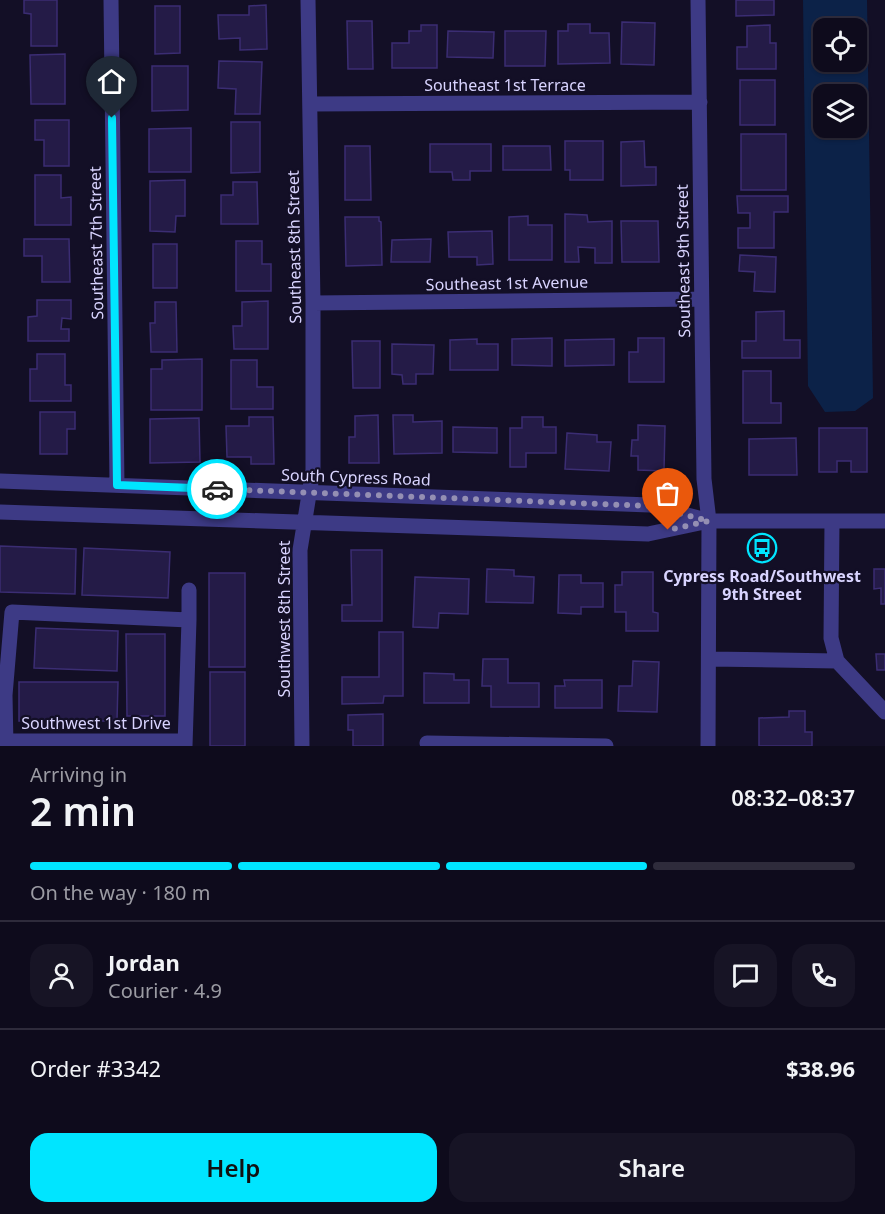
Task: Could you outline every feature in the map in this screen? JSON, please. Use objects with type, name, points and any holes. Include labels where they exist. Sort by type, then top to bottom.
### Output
[{"type":"street","name":"Southeast 7th Street","points":[[111,0],[117,485]]},
{"type":"street","name":"Southeast 8th Street","points":[[308,0],[313,303],[313,470],[309,493]]},
{"type":"street","name":"Southeast 9th Street","points":[[698,0],[704,479],[709,521],[708,746]]},
{"type":"street","name":"Southeast 1st Terrace","points":[[310,104],[700,102]]},
{"type":"street","name":"Southeast 1st Avenue","points":[[313,303],[701,299]]},
{"type":"street","name":"South Cypress Road","points":[[0,481],[650,506],[709,521]]},
{"type":"street","name":"Southwest 8th Street","points":[[302,746],[300,550],[309,493]]},
{"type":"street","name":"South Cypress Road","points":[[0,512],[648,534],[709,521],[885,521]]},
{"type":"street","points":[[832,521],[831,638],[837,661],[885,712]]},
{"type":"street","points":[[185,743],[189,590]]},
{"type":"street","points":[[6,744],[3,695],[12,612],[189,620]]},
{"type":"street","points":[[709,659],[837,661]]},
{"type":"street","points":[[427,742],[606,746]]},
{"type":"street","name":"Southwest 1st Drive","points":[[6,744],[185,743]]},
{"type":"water","points":[[803,0],[867,0],[873,398],[855,411],[825,412],[808,386]]},
{"type":"building","points":[[24,0],[57,0],[57,46],[31,46],[31,14],[24,13]]},
{"type":"building","points":[[736,0],[774,0],[774,15],[736,16]]},
{"type":"building","points":[[266,5],[267,49],[240,50],[240,38],[219,39],[218,15],[249,15],[249,6]]},
{"type":"building","points":[[155,6],[180,6],[180,53],[155,54]]},
{"type":"building","points":[[347,21],[372,21],[373,69],[348,69]]},
{"type":"building","points":[[622,22],[655,23],[654,65],[621,64]]},
{"type":"building","points":[[568,24],[590,24],[590,33],[609,33],[610,63],[558,64],[558,31],[568,31]]},
{"type":"building","points":[[421,25],[437,25],[437,68],[392,68],[392,43],[409,43],[409,31],[421,31]]},
{"type":"building","points":[[770,25],[770,43],[776,43],[776,69],[737,69],[737,47],[747,47],[747,26]]},
{"type":"building","points":[[448,31],[494,32],[493,58],[447,57]]},
{"type":"building","points":[[505,31],[546,31],[545,66],[505,66]]},
{"type":"building","points":[[65,54],[65,104],[31,104],[30,55]]},
{"type":"building","points":[[219,61],[262,62],[260,114],[235,114],[236,89],[218,88]]},
{"type":"building","points":[[152,66],[188,66],[188,110],[152,111]]},
{"type":"building","points":[[740,80],[775,80],[775,125],[740,125]]},
{"type":"building","points":[[35,120],[69,120],[69,166],[44,166],[44,140],[35,140]]},
{"type":"building","points":[[231,122],[260,122],[260,172],[231,173]]},
{"type":"building","points":[[191,128],[191,172],[149,172],[149,129]]},
{"type":"building","points":[[741,134],[786,134],[786,190],[741,190]]},
{"type":"building","points":[[565,141],[603,141],[603,180],[570,180],[570,170],[565,170]]},
{"type":"building","points":[[644,141],[645,167],[656,167],[656,185],[621,186],[621,142]]},
{"type":"building","points":[[430,144],[491,144],[491,171],[470,171],[470,180],[453,180],[452,172],[430,172]]},
{"type":"building","points":[[345,146],[370,146],[371,200],[345,200]]},
{"type":"building","points":[[503,146],[550,146],[551,170],[503,170]]},
{"type":"building","points":[[35,175],[61,175],[61,198],[71,197],[71,225],[35,225]]},
{"type":"building","points":[[185,180],[185,216],[176,216],[175,232],[150,231],[150,181]]},
{"type":"building","points":[[233,182],[257,182],[258,224],[221,224],[221,195],[233,195]]},
{"type":"building","points":[[737,196],[788,196],[788,212],[774,212],[774,248],[738,248],[738,228],[750,228],[750,213],[738,213]]},
{"type":"building","points":[[565,214],[587,215],[588,222],[612,221],[612,263],[595,263],[595,248],[578,247],[579,262],[565,262]]},
{"type":"building","points":[[528,216],[528,225],[552,225],[552,260],[509,260],[509,217]]},
{"type":"building","points":[[345,217],[379,217],[382,265],[346,266]]},
{"type":"building","points":[[621,221],[658,221],[659,262],[622,262]]},
{"type":"building","points":[[492,231],[493,264],[477,265],[477,257],[449,257],[448,232]]},
{"type":"building","points":[[24,239],[69,239],[70,282],[42,282],[42,256],[24,256]]},
{"type":"building","points":[[431,239],[430,262],[391,262],[392,240]]},
{"type":"building","points":[[236,241],[262,241],[262,264],[271,264],[271,291],[236,291]]},
{"type":"building","points":[[153,244],[177,244],[177,288],[153,288]]},
{"type":"building","points":[[740,255],[776,257],[775,292],[754,291],[755,272],[739,271]]},
{"type":"building","points":[[37,300],[71,300],[71,319],[62,318],[61,329],[69,329],[69,341],[28,341],[28,317],[37,316]]},
{"type":"building","points":[[268,301],[268,349],[234,349],[233,326],[242,326],[242,302]]},
{"type":"building","points":[[155,302],[176,302],[177,352],[151,352],[150,323],[155,323]]},
{"type":"building","points":[[784,311],[784,340],[800,340],[800,358],[742,358],[742,341],[756,341],[756,312]]},
{"type":"building","points":[[552,338],[552,366],[512,365],[512,339]]},
{"type":"building","points":[[638,338],[664,338],[664,382],[629,382],[629,352],[638,352]]},
{"type":"building","points":[[477,339],[477,344],[498,344],[498,370],[450,370],[450,340]]},
{"type":"building","points":[[614,339],[614,365],[565,366],[565,340]]},
{"type":"building","points":[[352,341],[380,341],[380,388],[353,388]]},
{"type":"building","points":[[392,344],[434,345],[433,374],[416,374],[416,384],[403,384],[402,375],[392,374]]},
{"type":"building","points":[[37,354],[65,354],[65,385],[71,385],[71,401],[30,401],[30,369],[37,369]]},
{"type":"building","points":[[202,359],[202,410],[151,410],[151,369],[162,369],[162,360]]},
{"type":"building","points":[[231,360],[257,360],[257,387],[273,387],[273,409],[231,409]]},
{"type":"building","points":[[743,371],[771,371],[771,403],[781,403],[781,423],[743,423]]},
{"type":"building","points":[[40,412],[75,412],[75,429],[67,429],[67,454],[40,454]]},
{"type":"building","points":[[378,415],[379,463],[349,463],[349,437],[355,437],[355,416]]},
{"type":"building","points":[[393,415],[413,415],[413,422],[442,421],[442,453],[394,454]]},
{"type":"building","points":[[249,417],[273,417],[274,464],[251,464],[251,457],[227,457],[226,426],[249,426]]},
{"type":"building","points":[[522,417],[543,417],[543,427],[556,427],[556,453],[526,453],[526,467],[510,467],[510,428],[522,428]]},
{"type":"building","points":[[199,418],[200,462],[150,463],[150,419]]},
{"type":"building","points":[[638,425],[665,426],[664,471],[638,470],[638,456],[631,456],[632,440],[638,440]]},
{"type":"building","points":[[453,427],[497,428],[497,453],[453,452]]},
{"type":"building","points":[[819,428],[867,428],[867,472],[851,472],[851,461],[837,461],[837,472],[819,472]]},
{"type":"building","points":[[567,433],[597,435],[597,442],[611,442],[609,471],[565,469]]},
{"type":"building","points":[[796,438],[797,475],[749,475],[749,439]]},
{"type":"building","points":[[0,546],[76,549],[75,594],[0,592]]},
{"type":"building","points":[[84,548],[170,552],[168,598],[82,595]]},
{"type":"building","points":[[351,550],[382,550],[382,621],[342,621],[342,605],[352,605]]},
{"type":"building","points":[[487,569],[514,570],[514,576],[534,577],[533,603],[486,602]]},
{"type":"building","points":[[874,569],[885,569],[885,604],[881,604],[881,588],[874,589]]},
{"type":"building","points":[[622,572],[653,572],[653,612],[658,613],[658,631],[626,631],[626,612],[615,612],[615,585],[622,585]]},
{"type":"building","points":[[209,573],[245,573],[245,667],[209,667]]},
{"type":"building","points":[[559,575],[581,575],[581,583],[603,583],[603,607],[581,607],[581,614],[558,613]]},
{"type":"building","points":[[415,577],[469,579],[468,614],[439,613],[438,628],[413,627]]},
{"type":"building","points":[[36,628],[118,631],[117,671],[34,668]]},
{"type":"building","points":[[379,632],[403,632],[403,696],[384,696],[383,703],[342,704],[342,677],[379,677]]},
{"type":"building","points":[[126,634],[165,634],[165,716],[127,716]]},
{"type":"building","points":[[876,654],[885,654],[885,670],[877,670]]},
{"type":"building","points":[[483,659],[508,659],[508,683],[539,683],[539,707],[491,707],[491,686],[482,686]]},
{"type":"building","points":[[633,661],[659,662],[657,712],[618,711],[619,686],[632,686]]},
{"type":"building","points":[[210,672],[245,672],[245,746],[210,746]]},
{"type":"building","points":[[424,673],[454,674],[454,680],[469,680],[469,703],[424,703]]},
{"type":"building","points":[[564,680],[602,680],[602,708],[555,708],[555,686],[565,686]]},
{"type":"building","points":[[19,682],[118,682],[117,721],[19,721]]},
{"type":"building","points":[[789,711],[805,711],[805,732],[812,732],[812,746],[759,746],[759,718],[789,717]]},
{"type":"building","points":[[383,714],[383,746],[353,746],[353,730],[348,730],[348,715]]},
{"type":"way so far","points":[[217,489],[650,506],[709,521],[668,530]]},
{"type":"place","name":"Cypress Road/Southwest 9th Street","points":[[762,548]]},
{"type":"route","points":[[112,118],[117,485],[217,489]]}]
